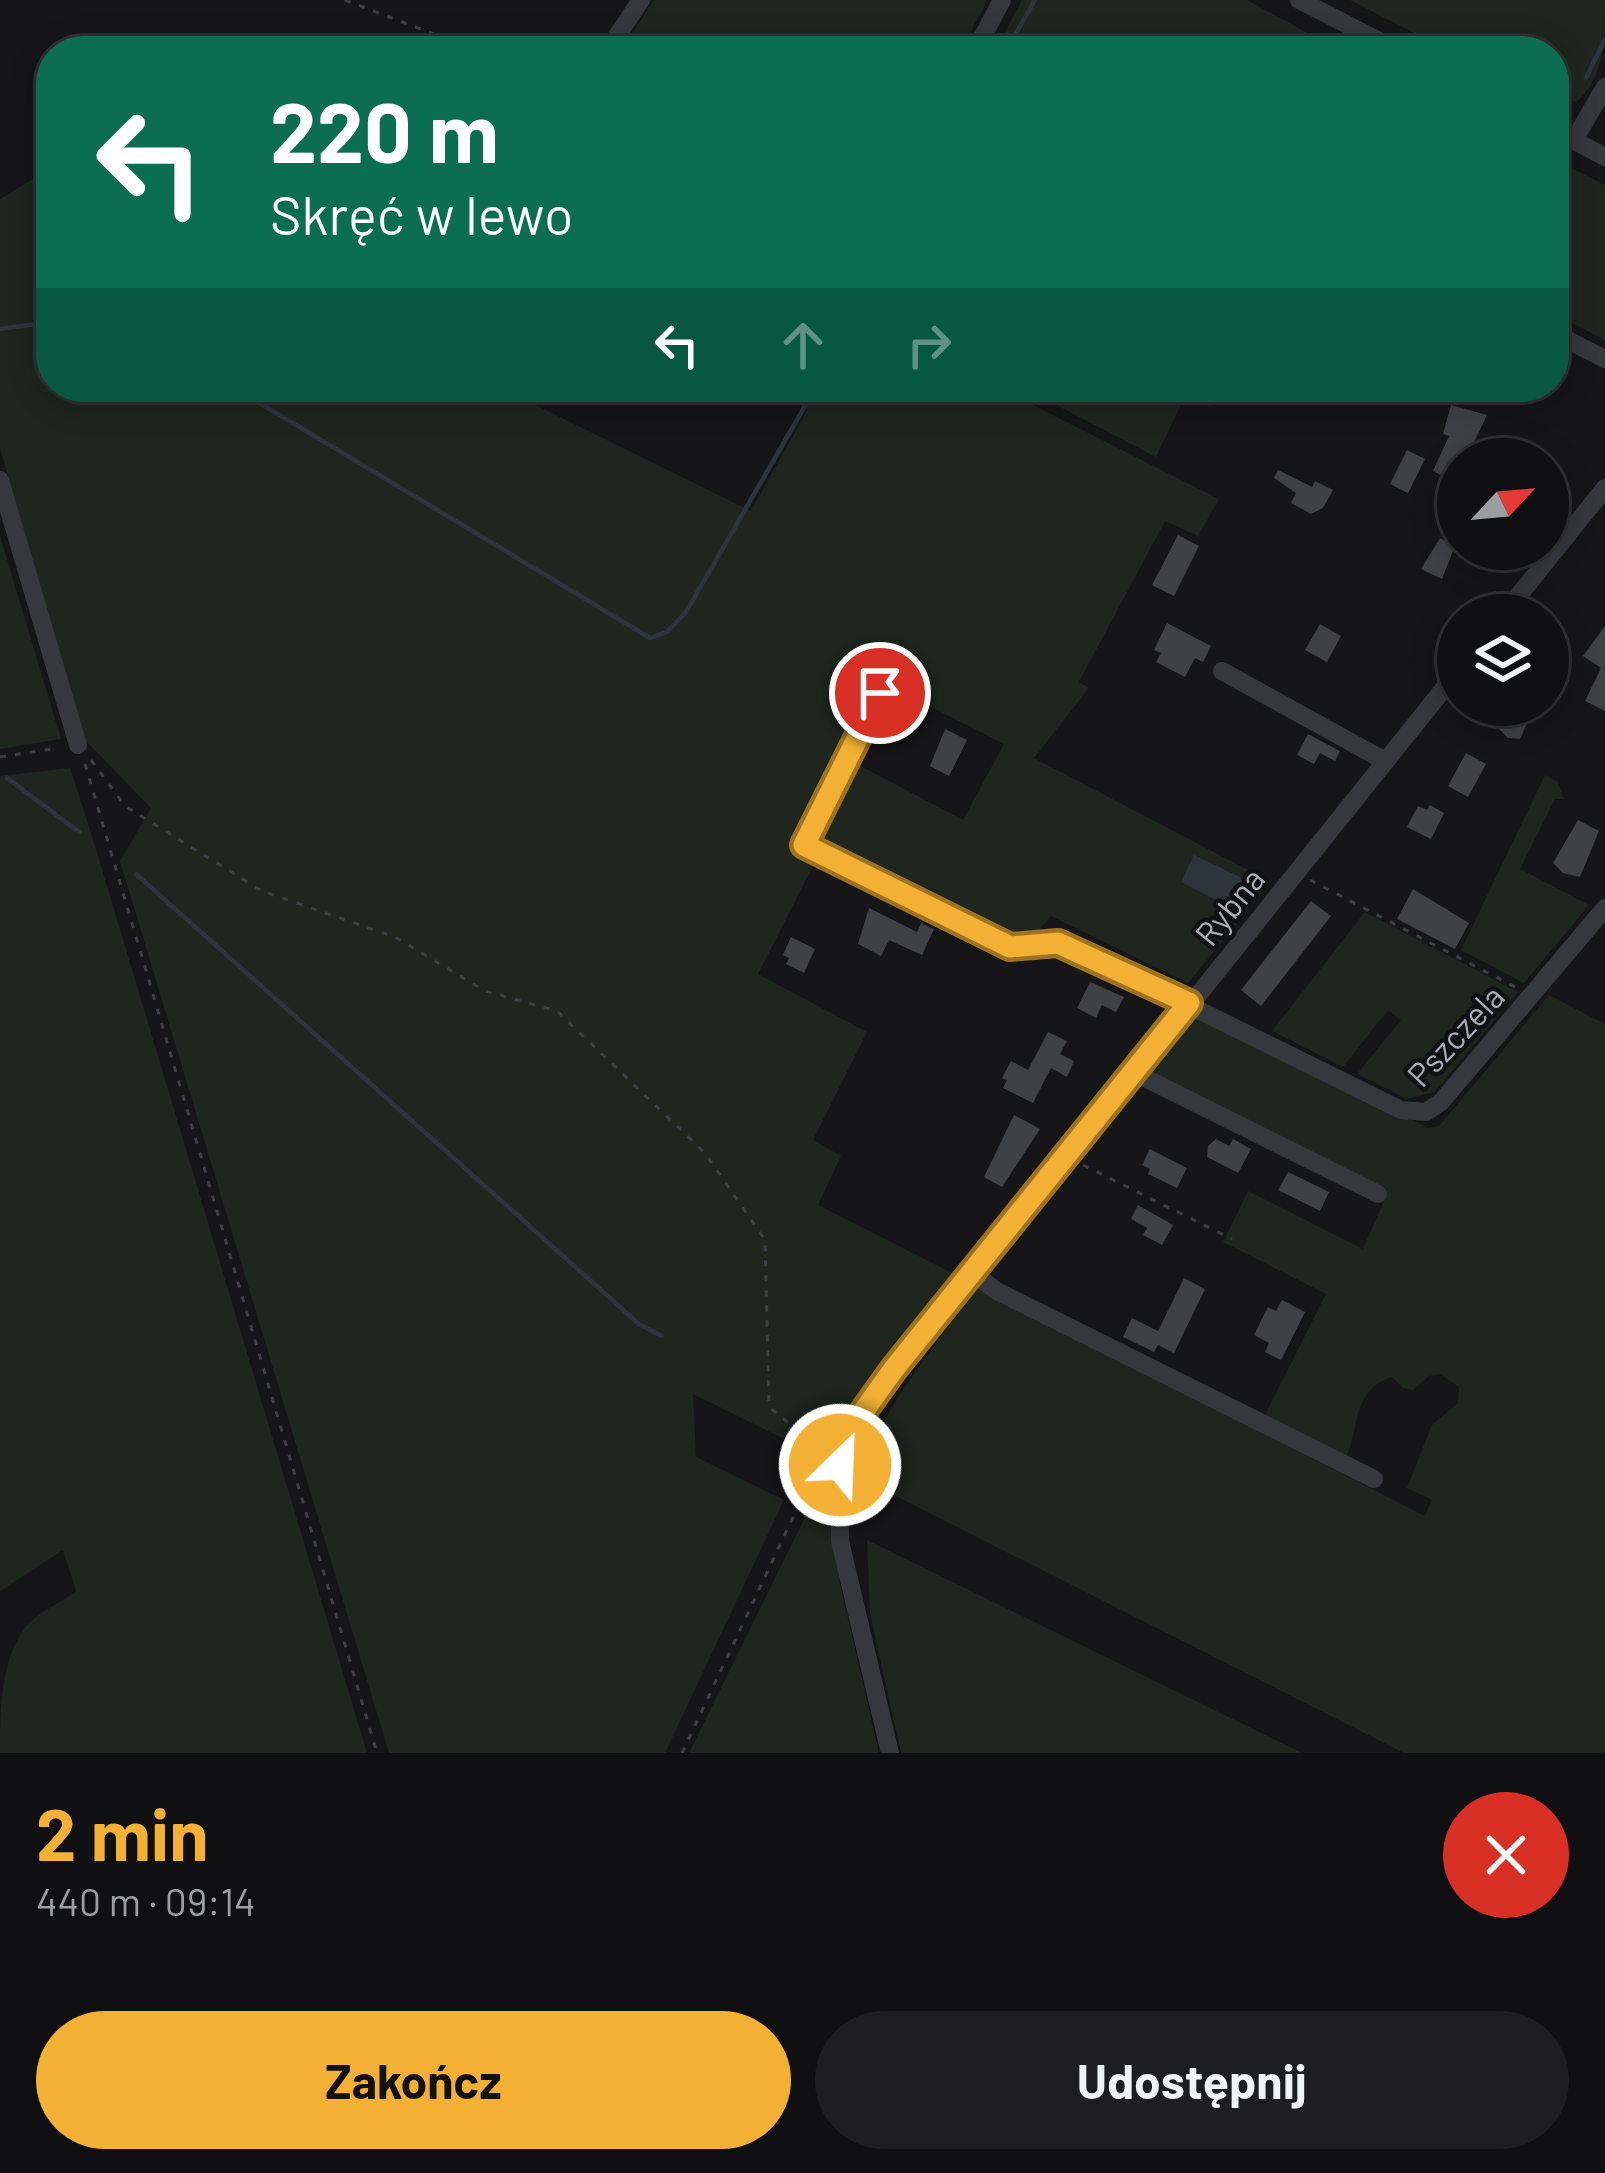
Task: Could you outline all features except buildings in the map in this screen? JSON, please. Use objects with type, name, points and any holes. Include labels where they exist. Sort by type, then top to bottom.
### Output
[{"type":"street","points":[[617,36],[641,0]]},
{"type":"street","points":[[983,36],[1002,0]]},
{"type":"street","points":[[1299,0],[1370,36]]},
{"type":"street","points":[[1574,140],[1605,87]]},
{"type":"street","points":[[1569,138],[1605,157]]},
{"type":"street","points":[[1569,341],[1605,359]]},
{"type":"street","points":[[0,480],[78,745]]},
{"type":"street","points":[[1520,594],[1605,488]]},
{"type":"street","points":[[1222,671],[1385,761]]},
{"type":"street","points":[[880,693],[804,845],[1010,947],[1024,950],[1046,942],[1073,947],[1189,1003]]},
{"type":"street","name":"Rybna","points":[[890,1753],[840,1541],[840,1465],[858,1419],[1437,697]]},
{"type":"street","name":"Pszczela","points":[[1189,1003],[1414,1114],[1441,1102],[1605,908]]},
{"type":"street","points":[[1133,1072],[1378,1194]]},
{"type":"street","points":[[972,1272],[994,1290],[1373,1479]]},
{"type":"path","points":[[345,0],[439,36]]},
{"type":"path","points":[[0,757],[78,745]]},
{"type":"path","points":[[78,745],[125,806],[262,891],[395,938],[485,991],[557,1011],[705,1153],[765,1240],[769,1407],[840,1465],[803,1496],[682,1753]]},
{"type":"path","points":[[78,745],[96,792],[121,893],[377,1753]]},
{"type":"path","points":[[1295,873],[1533,994]]},
{"type":"path","points":[[1066,1156],[1232,1239]]},
{"type":"shaded area","points":[[654,0],[988,0],[968,36],[630,36]]},
{"type":"shaded area","points":[[1022,0],[1247,0],[1313,36],[1003,36]]},
{"type":"shaded area","points":[[1350,0],[1605,0],[1598,69],[1576,102],[1569,99],[1569,36],[1420,36]]},
{"type":"shaded area","points":[[1569,167],[1605,185],[1605,340],[1569,322]]},
{"type":"shaded area","points":[[36,177],[36,402],[529,402],[751,511],[808,409],[795,402],[1027,402],[1219,499],[1198,536],[1165,521],[1079,682],[1089,688],[1034,758],[1271,882],[1188,983],[1051,916],[1029,942],[1018,944],[826,842],[819,827],[853,762],[963,820],[1004,744],[880,681],[791,847],[816,860],[758,974],[867,1032],[813,1140],[841,1156],[818,1205],[956,1275],[882,1361],[823,1458],[693,1394],[696,1457],[784,1500],[665,1753],[389,1753],[120,861],[151,808],[85,740],[0,448],[0,199]]},
{"type":"shaded area","points":[[1050,402],[1182,402],[1156,457]]},
{"type":"shaded area","points":[[0,536],[61,739],[0,749]]},
{"type":"shaded area","points":[[70,768],[367,1753],[0,1753],[4,1685],[12,1652],[33,1619],[76,1591],[63,1550],[0,1591],[0,776]]},
{"type":"shaded area","points":[[1545,775],[1558,782],[1564,799],[1555,799],[1520,869],[1589,905],[1524,983],[1461,950]]},
{"type":"shaded area","points":[[1194,855],[1240,877],[1243,884],[1228,906],[1181,882]]},
{"type":"shaded area","points":[[1365,912],[1518,992],[1434,1092],[1407,1099],[1357,1074],[1401,1020],[1388,1010],[1343,1067],[1272,1031]]},
{"type":"shaded area","points":[[1549,995],[1605,1024],[1605,1753],[1404,1753],[858,1477],[896,1402],[978,1288],[1425,1516],[1432,1500],[1407,1488],[1432,1425],[1458,1403],[1459,1387],[1440,1374],[1429,1376],[1413,1390],[1392,1377],[1379,1383],[1363,1401],[1346,1458],[1264,1417],[1326,1294],[1223,1242],[1248,1191],[1363,1249],[1387,1194],[1150,1076],[1197,1016],[1429,1128],[1439,1126]]},
{"type":"shaded area","points":[[808,1511],[834,1524],[839,1579],[879,1753],[689,1753]]},
{"type":"shaded area","points":[[867,1540],[1302,1753],[901,1753],[870,1613]]},
{"type":"waterway","points":[[1015,36],[1035,0]]},
{"type":"waterway","points":[[1586,78],[1605,39]]},
{"type":"waterway","points":[[0,329],[36,324]]},
{"type":"waterway","points":[[258,402],[650,638],[667,632],[686,612],[807,402]]},
{"type":"waterway","points":[[7,778],[79,832]]},
{"type":"waterway","points":[[136,874],[639,1324],[662,1336]]},
{"type":"route","points":[[840,1465],[858,1419],[893,1370],[1189,1003],[1073,947],[1046,942],[1024,950],[1010,947],[804,845],[880,693]]}]
